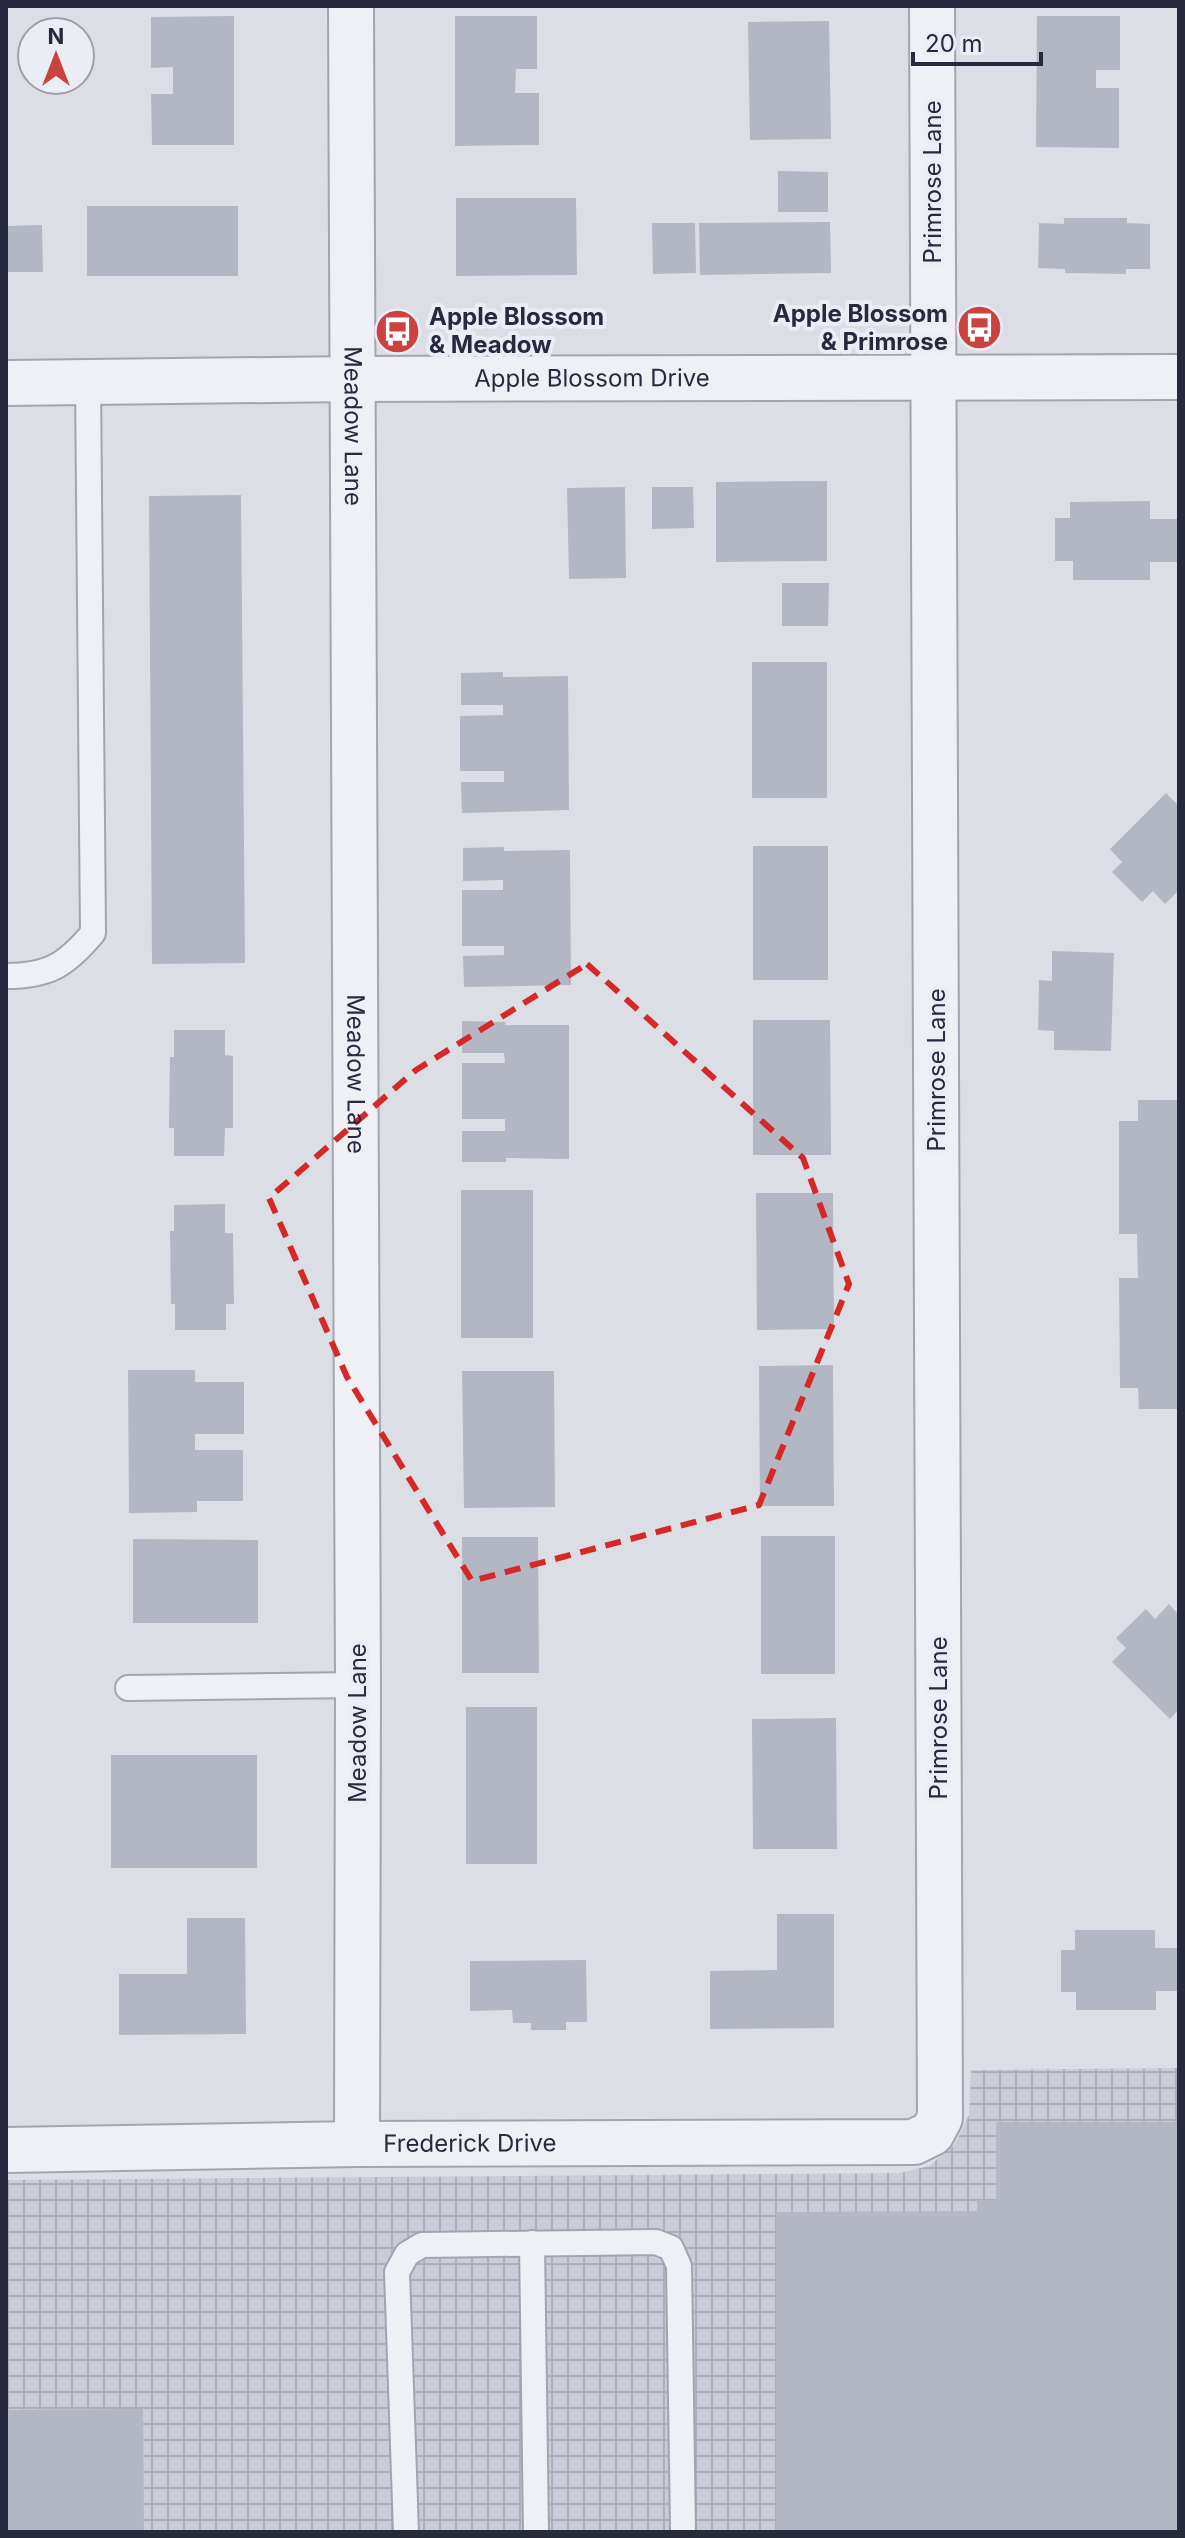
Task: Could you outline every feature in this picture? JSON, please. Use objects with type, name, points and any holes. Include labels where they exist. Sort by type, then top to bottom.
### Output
[{"type":"street","name":"Meadow Lane","points":[[351,6],[357,2144]]},
{"type":"street","name":"Primrose Lane","points":[[932,6],[940,2118],[932,2133]]},
{"type":"street","name":"Apple Blossom Drive","points":[[6,383],[1179,377]]},
{"type":"street","name":"Frederick Drive","points":[[6,2150],[357,2144],[914,2142],[932,2133]]},
{"type":"lane","points":[[6,976],[50,971],[77,953],[93,933],[88,382]]},
{"type":"lane","points":[[128,1688],[358,1685]]},
{"type":"lane","points":[[406,2532],[397,2272],[407,2254],[422,2245],[656,2242],[671,2248],[679,2266],[683,2532]]},
{"type":"lane","points":[[532,2243],[536,2532]]},
{"type":"highlighted area","points":[[587,964],[803,1158],[849,1284],[759,1505],[472,1581],[347,1377],[269,1198],[416,1070]]},
{"type":"shaded area","points":[[1179,2068],[1179,2532],[6,2532],[6,2180],[899,2173],[929,2166],[955,2144],[969,2115],[971,2070]]},
{"type":"building","points":[[234,16],[234,145],[152,145],[151,94],[173,94],[173,67],[151,68],[151,17]]},
{"type":"building","points":[[455,16],[537,16],[537,69],[516,69],[515,93],[539,93],[539,145],[455,146]]},
{"type":"building","points":[[1037,16],[1120,16],[1120,70],[1096,70],[1096,88],[1119,88],[1119,148],[1036,147]]},
{"type":"building","points":[[829,21],[831,139],[750,140],[748,22]]},
{"type":"building","points":[[778,171],[828,172],[828,212],[778,212]]},
{"type":"building","points":[[456,198],[576,198],[577,275],[456,276]]},
{"type":"building","points":[[87,206],[238,206],[238,276],[87,276]]},
{"type":"building","points":[[1064,218],[1127,218],[1127,223],[1150,224],[1150,269],[1126,269],[1126,274],[1065,273],[1065,269],[1038,268],[1039,223],[1064,224]]},
{"type":"building","points":[[830,222],[831,273],[700,275],[699,223]]},
{"type":"building","points":[[652,223],[695,223],[696,273],[653,274]]},
{"type":"building","points":[[42,225],[43,272],[6,272],[6,226]]},
{"type":"building","points":[[827,481],[827,561],[716,562],[716,482]]},
{"type":"building","points":[[625,487],[626,578],[569,579],[567,488]]},
{"type":"building","points":[[652,487],[693,487],[694,528],[652,529]]},
{"type":"building","points":[[241,495],[245,963],[152,964],[149,496]]},
{"type":"building","points":[[1150,501],[1150,519],[1179,519],[1179,562],[1150,562],[1150,580],[1073,580],[1073,561],[1055,561],[1055,518],[1070,518],[1070,502]]},
{"type":"building","points":[[782,583],[829,583],[828,626],[782,626]]},
{"type":"building","points":[[752,662],[827,662],[827,798],[752,798]]},
{"type":"building","points":[[503,672],[503,677],[568,676],[569,810],[462,813],[461,782],[504,782],[504,771],[460,771],[460,716],[503,715],[503,705],[461,705],[461,673]]},
{"type":"building","points":[[1166,793],[1179,806],[1179,890],[1165,904],[1153,891],[1142,902],[1112,872],[1122,862],[1110,849]]},
{"type":"building","points":[[753,846],[828,846],[828,980],[753,980]]},
{"type":"building","points":[[504,847],[504,851],[570,850],[571,985],[464,987],[463,956],[504,955],[504,946],[462,946],[462,890],[503,890],[503,880],[463,881],[463,848]]},
{"type":"building","points":[[1052,951],[1114,953],[1111,1051],[1054,1050],[1054,1031],[1038,1030],[1039,980],[1052,981]]},
{"type":"building","points":[[753,1020],[830,1020],[831,1155],[753,1155]]},
{"type":"building","points":[[462,1021],[569,1025],[569,1159],[506,1158],[506,1162],[462,1162],[462,1131],[505,1131],[505,1119],[462,1119],[462,1063],[505,1063],[504,1053],[462,1053]]},
{"type":"building","points":[[174,1030],[225,1030],[225,1055],[233,1056],[233,1128],[225,1128],[224,1156],[174,1156],[174,1128],[169,1128],[170,1057],[174,1057]]},
{"type":"building","points":[[1138,1100],[1179,1100],[1179,1409],[1139,1409],[1138,1388],[1120,1388],[1119,1278],[1138,1278],[1137,1234],[1119,1234],[1119,1121],[1138,1121]]},
{"type":"building","points":[[461,1190],[533,1190],[533,1338],[461,1338]]},
{"type":"building","points":[[756,1193],[833,1193],[834,1329],[757,1330]]},
{"type":"building","points":[[225,1204],[225,1233],[233,1233],[234,1304],[226,1304],[226,1330],[175,1330],[175,1304],[171,1304],[170,1231],[174,1231],[174,1205]]},
{"type":"building","points":[[833,1365],[834,1506],[760,1506],[759,1366]]},
{"type":"building","points":[[128,1370],[195,1370],[195,1382],[244,1382],[244,1434],[195,1434],[195,1450],[243,1450],[243,1501],[197,1501],[197,1512],[129,1513]]},
{"type":"building","points":[[462,1371],[554,1371],[555,1507],[464,1508]]},
{"type":"building","points":[[761,1536],[835,1536],[835,1674],[761,1674]]},
{"type":"building","points":[[462,1537],[538,1537],[539,1673],[462,1673]]},
{"type":"building","points":[[133,1539],[258,1540],[258,1623],[133,1623]]},
{"type":"building","points":[[1169,1604],[1179,1615],[1179,1709],[1170,1719],[1112,1662],[1126,1648],[1116,1638],[1146,1609],[1155,1619]]},
{"type":"building","points":[[466,1707],[537,1707],[537,1864],[466,1864]]},
{"type":"building","points":[[836,1718],[837,1849],[753,1849],[752,1719]]},
{"type":"building","points":[[111,1755],[257,1755],[257,1868],[111,1868]]},
{"type":"building","points":[[777,1914],[834,1914],[834,2028],[710,2029],[710,1971],[777,1970]]},
{"type":"building","points":[[187,1918],[245,1918],[246,2034],[119,2035],[119,1974],[187,1974]]},
{"type":"building","points":[[1075,1930],[1155,1930],[1155,1948],[1179,1948],[1179,1991],[1156,1991],[1156,2010],[1076,2010],[1076,1992],[1061,1992],[1061,1950],[1075,1950]]},
{"type":"building","points":[[586,1960],[587,2022],[566,2022],[566,2030],[531,2030],[531,2023],[513,2023],[512,2010],[470,2011],[470,1961]]},
{"type":"building","points":[[996,2122],[1179,2122],[1179,2532],[776,2532],[776,2212],[977,2211],[977,2200],[996,2200]]},
{"type":"building","points":[[143,2409],[144,2532],[6,2532],[6,2410]]},
{"type":"place","name":"Apple Blossom & Primrose","points":[[979,328]]},
{"type":"place","name":"Apple Blossom & Meadow","points":[[398,331]]}]
